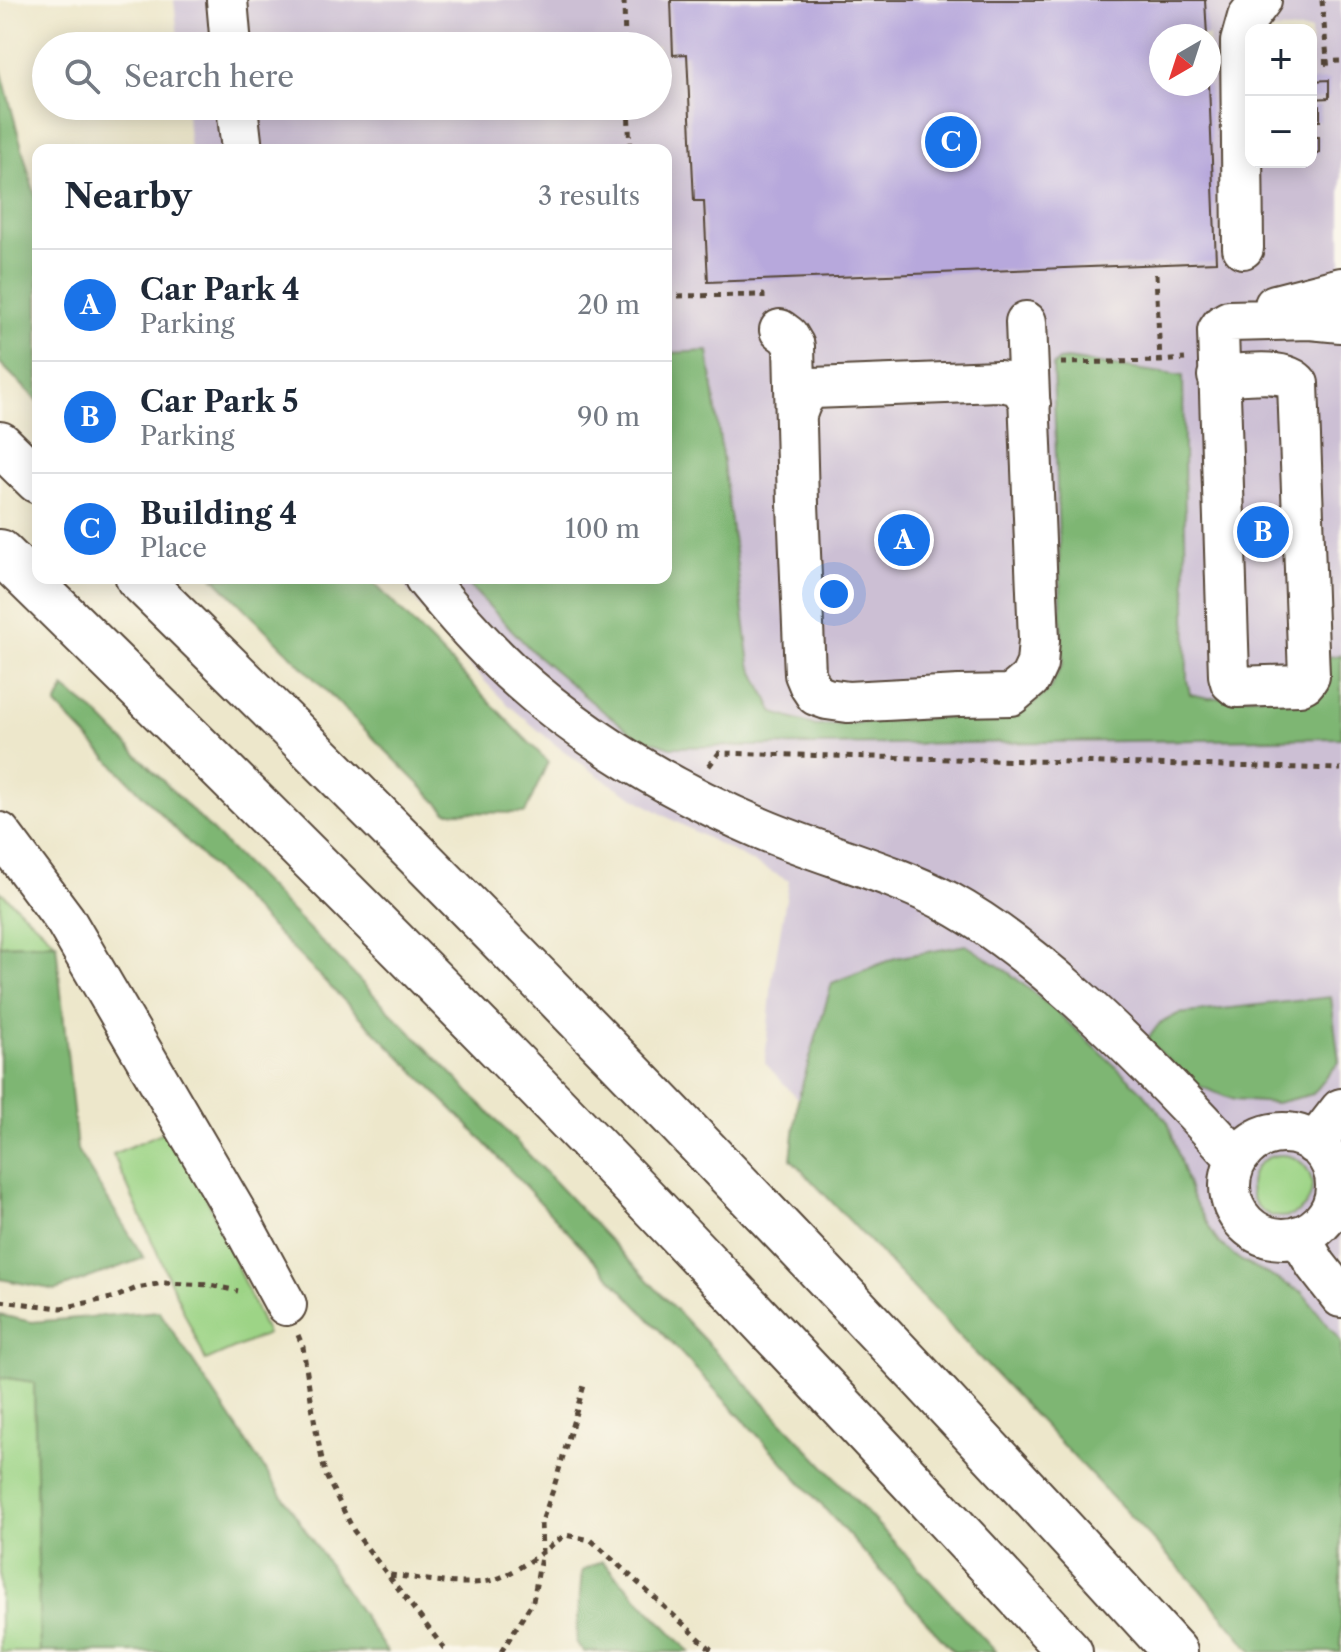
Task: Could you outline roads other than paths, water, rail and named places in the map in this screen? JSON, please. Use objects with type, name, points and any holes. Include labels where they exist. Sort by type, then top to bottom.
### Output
[{"type":"highway","points":[[0,444],[32,475]]},
{"type":"highway","points":[[0,552],[32,583]]},
{"type":"highway","points":[[33,584],[275,821],[521,1071],[746,1304],[1070,1652]]},
{"type":"highway","points":[[144,584],[304,740],[731,1175],[1003,1463],[1175,1652]]},
{"type":"street","points":[[227,0],[230,32]]},
{"type":"street","points":[[1243,248],[1241,42],[1248,17],[1261,0]]},
{"type":"street","points":[[239,120],[241,144]]},
{"type":"street","points":[[1222,351],[1280,304],[1341,288]]},
{"type":"street","points":[[772,318],[794,346],[805,674],[816,695],[848,702],[1011,695],[1030,679],[1037,664],[1039,640],[1026,322]]},
{"type":"street","points":[[1222,351],[1310,319],[1341,322]]},
{"type":"street","points":[[1222,351],[1294,378],[1298,384],[1309,676],[1299,685],[1237,687],[1229,675],[1222,351]]},
{"type":"street","points":[[796,415],[806,392],[813,388],[1012,382],[1024,389],[1030,404]]},
{"type":"street","points":[[430,584],[512,673],[561,713],[645,771],[686,794],[763,829],[948,902],[1018,948],[1150,1067],[1237,1159]]},
{"type":"street","points":[[0,833],[65,920],[239,1218],[286,1305]]},
{"type":"street","points":[[1314,1144],[1341,1109]]},
{"type":"street","points":[[1292,1134],[1307,1139],[1328,1158],[1334,1171],[1338,1201],[1315,1228],[1299,1236],[1285,1239],[1257,1233],[1237,1213],[1232,1200],[1230,1185],[1237,1159],[1247,1147],[1261,1138],[1292,1134]]},
{"type":"street","points":[[1299,1236],[1316,1265],[1341,1297]]},
{"type":"place","name":"Building 4","points":[[951,142]]},
{"type":"place","name":"Car Park 5","points":[[1263,532]]},
{"type":"place","name":"Car Park 4","points":[[904,540]]}]
